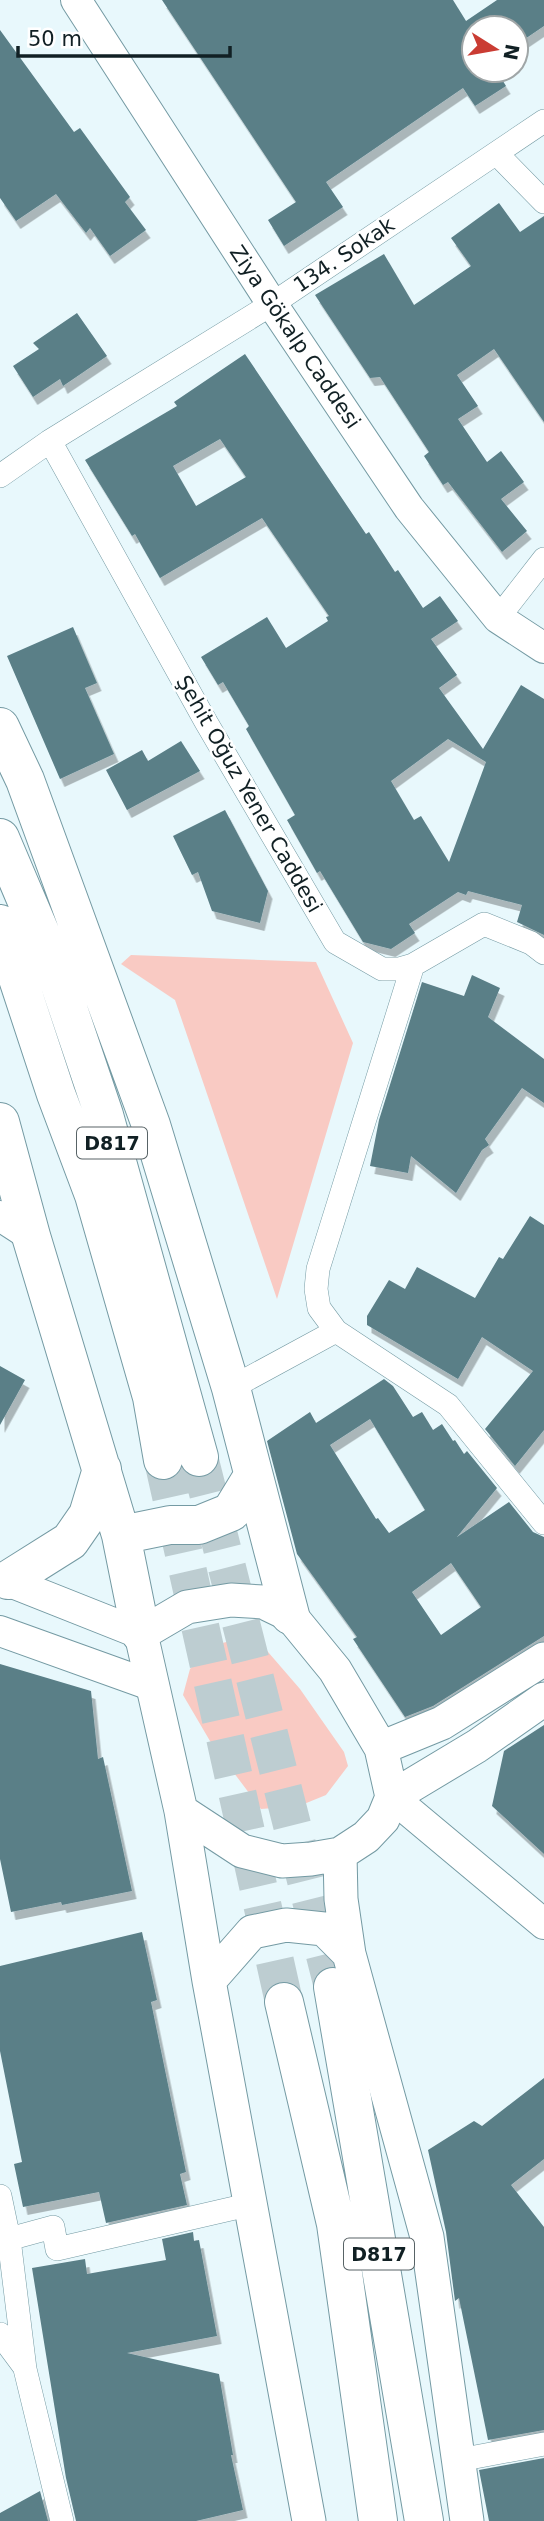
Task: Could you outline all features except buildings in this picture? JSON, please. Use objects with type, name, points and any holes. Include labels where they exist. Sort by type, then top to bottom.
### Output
[{"type":"highway","points":[[0,727],[25,780],[151,1125],[231,1388],[290,1615]]},
{"type":"highway","name":"D817","points":[[0,838],[51,958],[104,1115],[181,1459],[152,1397],[94,1195],[56,1094],[0,924]]},
{"type":"highway","points":[[0,1122],[15,1226],[102,1469],[121,1535],[141,1634]]},
{"type":"highway","points":[[4,1579],[70,1541],[89,1515],[102,1469]]},
{"type":"highway","points":[[121,1535],[170,1525],[199,1525],[231,1512],[253,1476]]},
{"type":"highway","name":"D817","points":[[341,1970],[424,2521]]},
{"type":"highway","name":"D817","points":[[284,2002],[336,2224],[378,2521]]},
{"type":"main road","points":[[181,1811],[242,1850],[282,1861],[340,1854],[366,1838],[383,1819],[392,1797],[382,1748],[335,1670],[290,1615],[263,1602],[231,1600],[187,1607],[141,1634],[181,1811],[307,2521]]},
{"type":"main road","points":[[382,1748],[442,1723],[544,1659]]},
{"type":"main road","points":[[392,1797],[477,1746],[544,1699]]},
{"type":"main road","points":[[340,1854],[341,1970]]},
{"type":"main road","points":[[209,1980],[252,1932],[286,1926],[324,1929],[341,1970],[427,2237],[467,2521]]},
{"type":"street","name":"Ziya Gökalp Caddesi","points":[[76,0],[272,303],[409,508],[499,618],[544,648]]},
{"type":"street","name":"134. Sokak","points":[[0,476],[50,440],[272,303],[544,121]]},
{"type":"street","points":[[497,154],[544,202]]},
{"type":"street","name":"Şehit Oğuz Yener Caddesi","points":[[50,440],[206,722],[335,942],[382,969],[399,969],[413,965],[484,924],[531,943],[544,953]]},
{"type":"street","points":[[499,618],[544,559]]},
{"type":"street","points":[[413,965],[318,1269],[316,1289],[319,1308],[336,1331],[448,1405],[544,1522]]},
{"type":"street","points":[[231,1388],[336,1331]]},
{"type":"street","points":[[4,1579],[141,1634]]},
{"type":"street","points":[[0,1631],[153,1686]]},
{"type":"street","points":[[392,1797],[544,1924]]},
{"type":"street","points":[[0,2196],[9,2239],[25,2369],[62,2521]]},
{"type":"street","points":[[9,2239],[52,2227],[57,2249],[252,2204]]},
{"type":"street","points":[[0,2334],[25,2369]]},
{"type":"street","points":[[458,2460],[544,2444]]},
{"type":"shaded area","points":[[131,955],[316,962],[353,1043],[277,1299],[175,1000],[121,964]]},
{"type":"shaded area","points":[[234,1640],[262,1645],[300,1689],[344,1752],[348,1766],[326,1795],[299,1806],[261,1809],[210,1741],[183,1695],[190,1669],[211,1646]]},
{"type":"tunnel","points":[[199,1457],[333,1987]]},
{"type":"tunnel","points":[[163,1460],[284,2002]]}]
